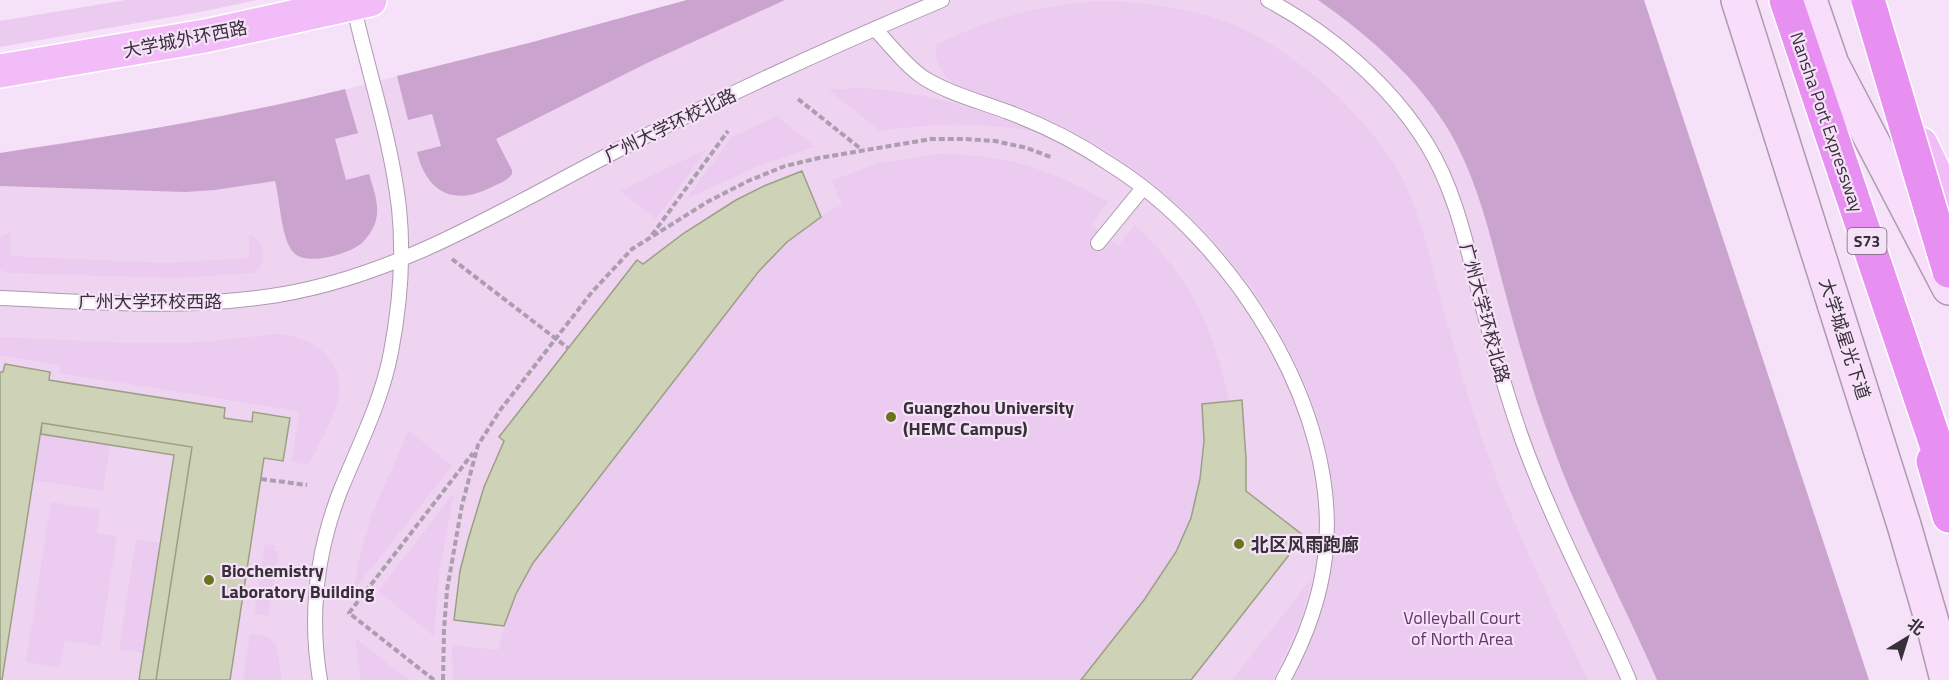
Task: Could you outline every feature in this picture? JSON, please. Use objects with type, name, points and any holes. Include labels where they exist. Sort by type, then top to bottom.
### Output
[{"type":"highway","name":"Nansha Port Expressway","points":[[1786,0],[1949,483]]},
{"type":"highway","points":[[1865,4],[1949,208]]},
{"type":"highway","points":[[1865,4],[1949,271]]},
{"type":"highway","points":[[1875,264],[1949,516]]},
{"type":"main road","name":"大学城星光下道","points":[[1738,0],[1904,525],[1947,680]]},
{"type":"main road","points":[[1810,0],[1832,64],[1949,288]]},
{"type":"main road","name":"大学城外环西路","points":[[0,71],[205,36],[361,2]]},
{"type":"main road","points":[[1865,4],[1949,202]]},
{"type":"lane","name":"广州大学环校北路","points":[[402,258],[435,245],[675,122],[942,0]]},
{"type":"lane","name":"广州大学环校北路","points":[[1268,0],[1324,36],[1368,74],[1410,119],[1428,146],[1460,221],[1492,342],[1528,454],[1551,513],[1629,680]]},
{"type":"lane","points":[[320,680],[315,651],[315,613],[322,550],[340,491],[375,410],[386,375],[395,329],[402,258],[399,208],[393,171],[372,82],[361,2]]},
{"type":"lane","points":[[876,30],[911,68],[936,85],[1063,136],[1111,164],[1143,188],[1203,242],[1252,305],[1284,361],[1311,428],[1319,456],[1325,493],[1325,557],[1314,611],[1296,656],[1283,680]]},
{"type":"lane","points":[[1098,243],[1143,188]]},
{"type":"lane","name":"广州大学环校西路","points":[[0,298],[142,304],[190,304],[233,300],[278,295],[320,286],[365,273],[402,258]]},
{"type":"path","points":[[798,99],[861,150]]},
{"type":"path","points":[[650,237],[728,131]]},
{"type":"path","points":[[434,680],[349,613],[476,450],[494,418],[612,269],[632,249],[709,201],[748,181],[785,166],[861,150],[931,139],[995,141],[1028,148],[1057,159]]},
{"type":"path","points":[[435,245],[568,348]]},
{"type":"path","points":[[443,680],[447,590],[462,505],[476,450]]},
{"type":"path","points":[[261,479],[307,485]]},
{"type":"shaded area","name":"Guangzhou University (HEMC Campus)","points":[[687,0],[1644,0],[1869,680],[0,680],[0,153],[165,127],[311,98]]},
{"type":"shaded area","points":[[687,0],[785,0],[647,63],[496,139],[512,170],[512,174],[500,183],[479,193],[455,195],[435,187],[428,178],[417,152],[441,146],[432,114],[408,120],[397,76]]},
{"type":"shaded area","points":[[1318,0],[1644,0],[1869,680],[1657,680],[1563,474],[1538,406],[1482,209],[1460,152],[1438,114],[1408,77],[1356,28]]},
{"type":"shaded area","points":[[345,89],[358,133],[335,139],[346,180],[369,174],[376,197],[377,214],[369,235],[362,243],[338,255],[317,259],[299,256],[293,252],[283,228],[275,181],[185,192],[0,186],[0,153],[173,125]]},
{"type":"green space","points":[[126,0],[257,0],[0,47],[0,21]]},
{"type":"green space","name":"Volleyball Court of North Area","points":[[1103,1],[1176,8],[1219,19],[1245,30],[1300,64],[1326,86],[1350,109],[1391,159],[1405,184],[1421,227],[1465,386],[1498,482],[1526,548],[1588,680],[1292,680],[1314,633],[1332,566],[1334,497],[1324,439],[1304,383],[1277,329],[1244,278],[1205,232],[1161,191],[1115,156],[1064,127],[1010,103],[954,84],[942,71],[937,61],[937,44],[979,26],[1037,9]]},
{"type":"green space","points":[[854,88],[899,92],[944,101],[988,114],[1031,131],[993,126],[956,125],[918,126],[880,131],[829,90]]},
{"type":"green space","points":[[777,116],[815,147],[760,165],[686,199],[732,137]]},
{"type":"green space","points":[[707,149],[656,219],[620,191]]},
{"type":"green space","points":[[937,154],[984,157],[1026,165],[1066,180],[1108,202],[1091,224],[1118,246],[1135,225],[1171,264],[1197,305],[1223,374],[1229,401],[1202,405],[1203,442],[1196,498],[1177,552],[1143,601],[1081,680],[453,680],[452,645],[498,650],[512,605],[533,563],[759,271],[797,234],[818,218],[842,205],[832,180],[880,163]]},
{"type":"green space","points":[[11,233],[10,256],[164,263],[249,258],[249,235],[255,237],[262,247],[263,259],[262,264],[253,273],[178,278],[7,273],[0,270],[0,238],[4,234]]},
{"type":"green space","points":[[277,334],[314,345],[332,362],[337,373],[339,386],[336,408],[309,465],[292,462],[299,411],[59,373],[60,365],[0,355],[0,337],[129,343],[189,343]]},
{"type":"green space","points":[[409,430],[452,466],[354,590],[358,563],[371,516]]},
{"type":"green space","points":[[41,434],[110,445],[103,491],[33,480]]},
{"type":"green space","points":[[454,493],[439,574],[434,636],[378,591]]},
{"type":"green space","points":[[51,502],[100,510],[97,533],[117,536],[100,646],[65,640],[60,667],[26,662]]},
{"type":"green space","points":[[136,539],[160,543],[143,653],[119,649]]},
{"type":"green space","points":[[265,544],[274,545],[274,550],[279,551],[268,616],[254,614]]},
{"type":"green space","points":[[1312,578],[1301,619],[1273,680],[1232,680]]},
{"type":"green space","points":[[250,634],[265,636],[276,643],[282,680],[243,680]]},
{"type":"green space","points":[[355,638],[409,680],[361,680]]},
{"type":"building","points":[[802,171],[821,217],[787,242],[759,271],[533,563],[516,594],[504,626],[454,620],[460,571],[484,487],[504,441],[499,437],[637,260],[643,264],[684,233],[736,200]]},
{"type":"building","name":"Biochemistry Laboratory Building","points":[[5,364],[50,372],[49,380],[225,408],[224,418],[252,422],[253,412],[290,418],[283,461],[264,458],[230,680],[156,680],[192,447],[42,423],[2,680],[0,680],[0,372],[3,372]]},
{"type":"building","name":"北区风雨跑廊","points":[[1242,400],[1246,491],[1304,536],[1191,680],[1081,680],[1144,600],[1176,552],[1191,518],[1200,479],[1204,441],[1202,404]]},
{"type":"building","points":[[42,423],[192,447],[156,680],[139,680],[174,455],[41,434]]},
{"type":"place","name":"Guangzhou University (HEMC Campus)","points":[[891,417]]},
{"type":"place","name":"北区风雨跑廊","points":[[1239,544]]},
{"type":"place","name":"Biochemistry Laboratory Building","points":[[209,580]]}]
